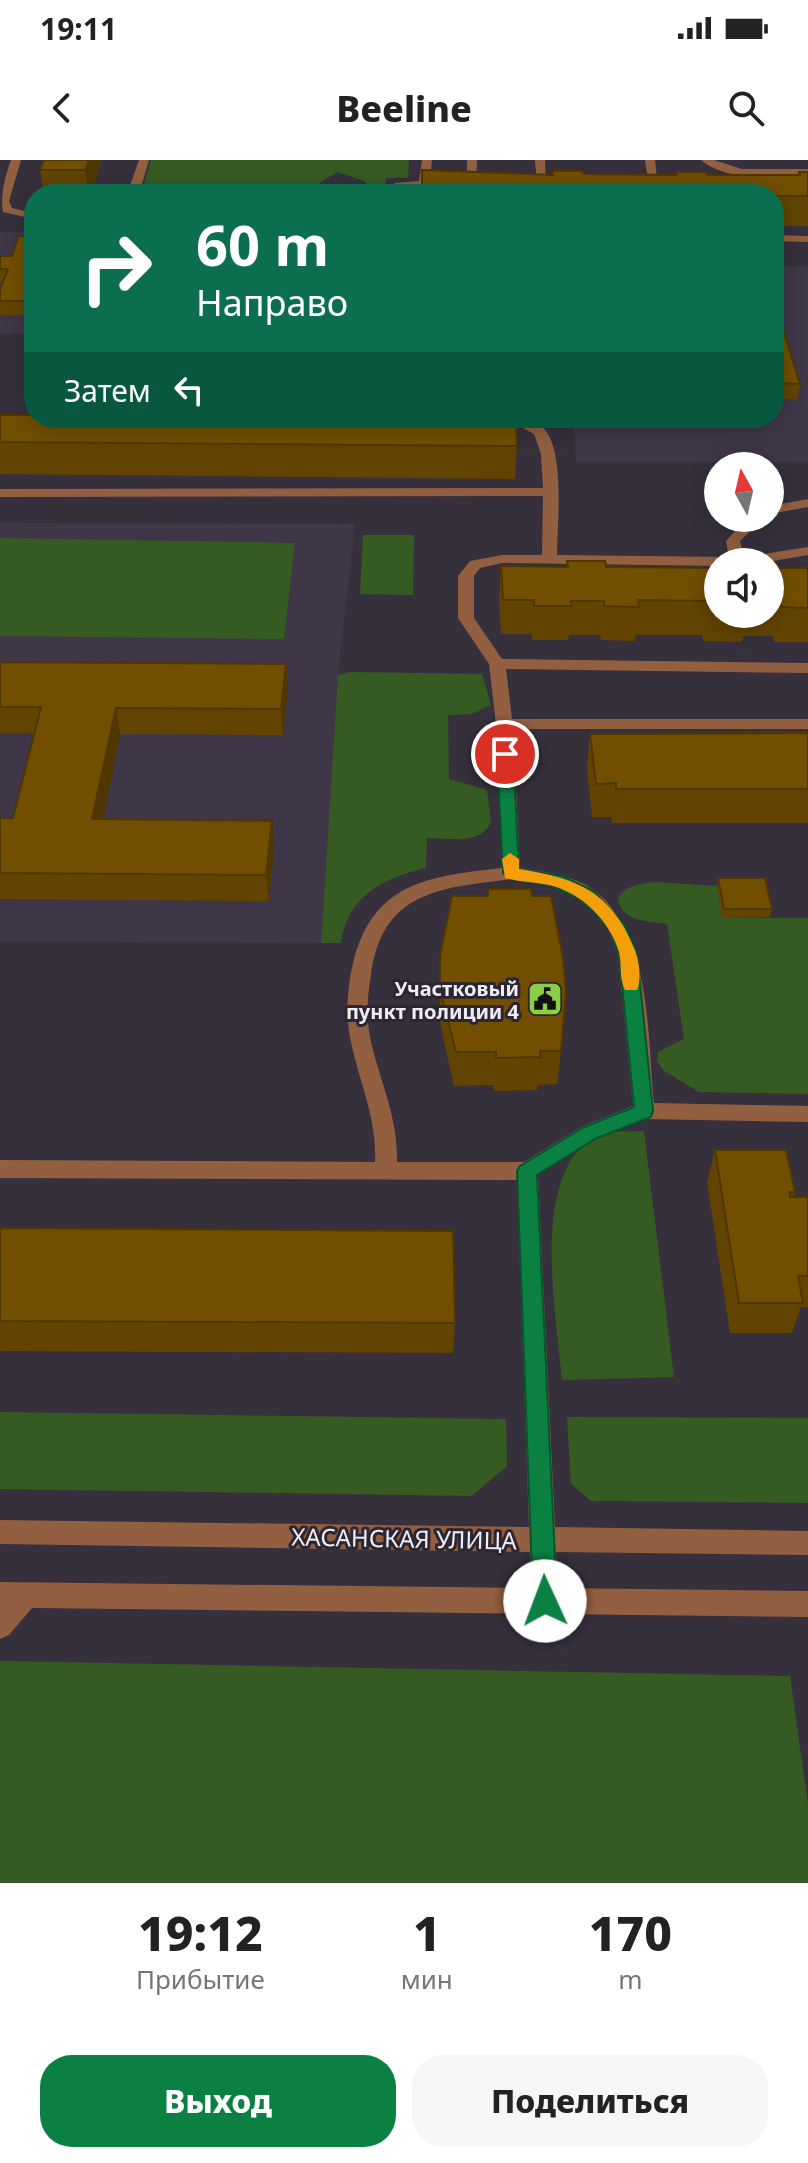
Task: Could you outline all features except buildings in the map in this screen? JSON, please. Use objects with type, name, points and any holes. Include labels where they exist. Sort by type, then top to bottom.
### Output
[{"type":"street","points":[[16,160],[3,201],[7,210],[24,215]]},
{"type":"street","points":[[136,184],[144,160]]},
{"type":"street","points":[[424,182],[427,160]]},
{"type":"street","points":[[472,160],[472,183]]},
{"type":"street","points":[[540,160],[542,184]]},
{"type":"street","points":[[650,160],[654,184]]},
{"type":"street","points":[[706,160],[722,168],[744,172],[808,172]]},
{"type":"street","points":[[407,184],[486,183]]},
{"type":"street","points":[[528,183],[558,184]]},
{"type":"street","points":[[784,238],[808,239]]},
{"type":"street","points":[[532,428],[545,438],[549,456],[549,559]]},
{"type":"street","points":[[0,493],[548,492]]},
{"type":"street","points":[[784,507],[808,503]]},
{"type":"street","points":[[784,555],[808,551]]},
{"type":"street","points":[[511,873],[504,724],[497,664],[466,618],[466,576],[475,564],[502,559],[704,561]]},
{"type":"street","points":[[497,664],[808,668]]},
{"type":"street","points":[[504,724],[808,724]]},
{"type":"street","points":[[386,1171],[386,1125],[358,1031],[358,994],[365,948],[378,919],[403,895],[433,883],[511,873],[556,880],[588,895],[616,925],[628,954],[644,1111]]},
{"type":"street","points":[[0,1169],[527,1171],[590,1132],[644,1111],[808,1114]]},
{"type":"street","points":[[527,1171],[545,1601]]},
{"type":"street","name":"ХАСАНСКАЯ УЛИЦА","points":[[0,1532],[808,1543]]},
{"type":"street","points":[[0,1626],[13,1595],[808,1604]]},
{"type":"shaded area","points":[[0,232],[24,232],[24,333],[0,333]]},
{"type":"shaded area","points":[[784,267],[808,267],[808,462],[784,462],[784,452],[704,452],[704,462],[576,462],[574,428],[784,428]]},
{"type":"shaded area","points":[[0,523],[355,524],[338,675],[321,943],[0,941]]},
{"type":"green space","points":[[151,160],[409,160],[408,178],[386,178],[385,184],[367,184],[338,172],[319,184],[144,184]]},
{"type":"green space","points":[[363,535],[414,535],[413,595],[360,594]]},
{"type":"green space","points":[[0,538],[295,543],[284,639],[0,636]]},
{"type":"green space","points":[[351,672],[482,674],[491,705],[472,714],[448,715],[449,779],[487,790],[491,822],[486,830],[472,838],[427,838],[426,868],[396,877],[370,891],[351,913],[341,943],[321,943],[338,675]]},
{"type":"green space","points":[[655,882],[717,886],[723,918],[808,918],[808,1094],[699,1092],[664,1071],[657,1061],[658,1052],[684,1039],[667,924],[630,916],[620,907],[618,899],[629,888]]},
{"type":"green space","points":[[644,1131],[674,1377],[562,1380],[552,1278],[552,1238],[556,1201],[566,1169],[584,1145],[612,1132]]},
{"type":"green space","points":[[0,1412],[506,1419],[507,1466],[472,1496],[0,1489]]},
{"type":"green space","points":[[567,1417],[808,1418],[808,1503],[591,1501],[571,1484]]},
{"type":"green space","points":[[0,1661],[790,1676],[808,1804],[808,1883],[0,1883]]},
{"type":"slow traffic","points":[[510,859],[511,873],[556,880],[588,895],[616,925],[628,954],[631,985]]},
{"type":"place","name":"Участковый пункт полиции 4","points":[[545,999]]},
{"type":"route","points":[[505,754],[511,873],[556,880],[588,895],[616,925],[628,954],[644,1111],[590,1132],[527,1171],[545,1601]]}]
